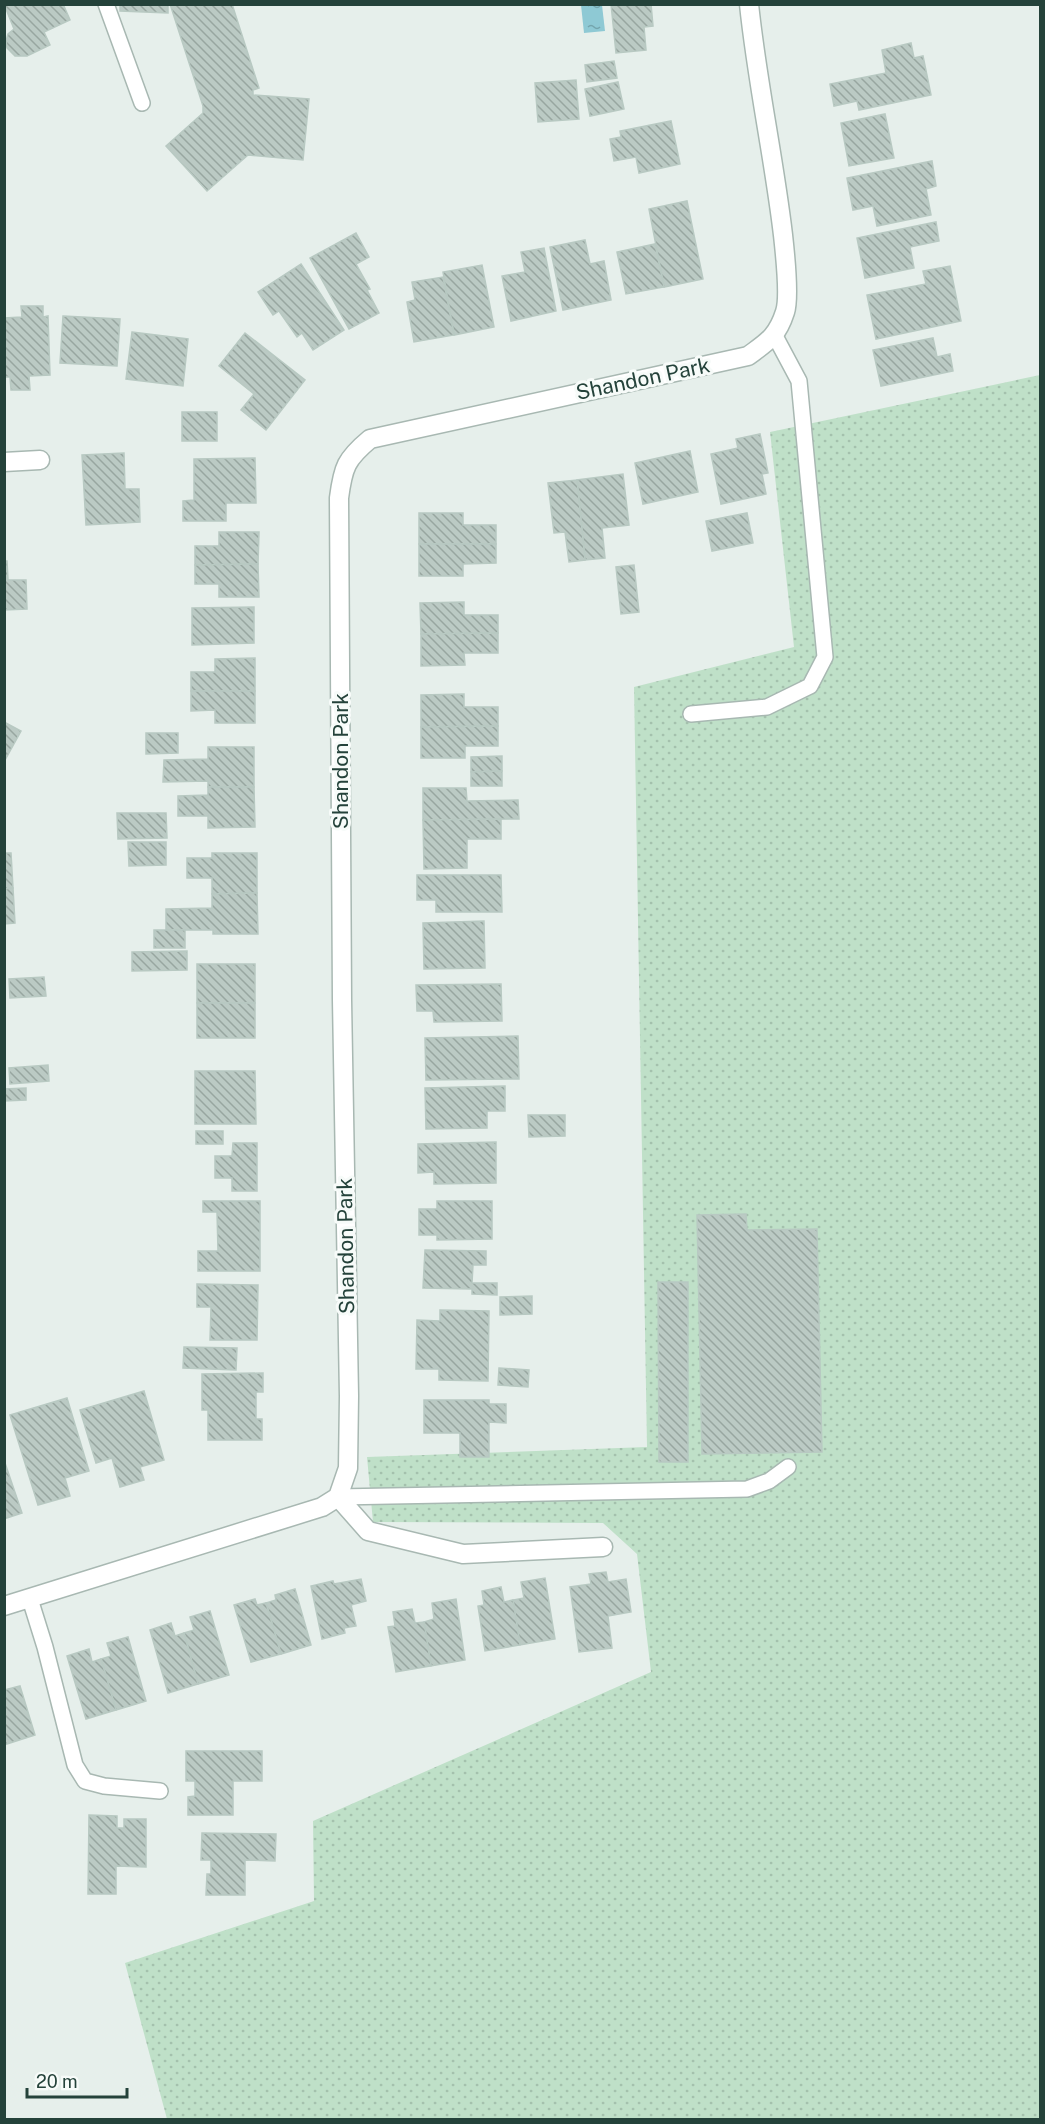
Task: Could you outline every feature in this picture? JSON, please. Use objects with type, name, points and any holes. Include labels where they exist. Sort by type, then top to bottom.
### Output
[{"type":"street","points":[[749,4],[786,261],[786,310],[775,336]]},
{"type":"street","name":"Shandon Park","points":[[338,1497],[348,1468],[349,1396],[342,1000],[339,498],[342,472],[353,453],[370,439],[747,356],[775,336]]},
{"type":"street","points":[[4,462],[40,460]]},
{"type":"street","points":[[4,1606],[322,1507],[338,1497],[368,1531],[463,1554],[603,1547]]},
{"type":"lane","points":[[106,4],[142,104]]},
{"type":"lane","points":[[691,714],[766,707],[810,686],[825,657],[799,381],[775,336]]},
{"type":"lane","points":[[338,1497],[747,1489],[770,1481],[788,1467]]},
{"type":"lane","points":[[30,1599],[45,1647],[75,1765],[85,1781],[104,1786],[160,1791]]},
{"type":"green space","points":[[1040,375],[1040,2119],[167,2119],[125,1963],[314,1901],[313,1821],[651,1672],[637,1554],[603,1523],[373,1522],[367,1457],[647,1447],[634,687],[794,647],[770,432]]},
{"type":"water","points":[[581,5],[602,5],[605,31],[584,33]]},
{"type":"building","points":[[4,4],[63,4],[70,20],[44,32],[50,45],[27,56],[15,56],[7,48],[8,34],[14,29]]},
{"type":"building","points":[[120,4],[168,4],[168,13],[120,11]]},
{"type":"building","points":[[170,4],[232,4],[259,88],[253,90],[253,95],[309,99],[303,160],[248,155],[207,191],[166,146],[203,113],[203,106]]},
{"type":"building","points":[[611,4],[651,4],[653,26],[644,27],[646,50],[616,53]]},
{"type":"building","points":[[911,43],[914,58],[923,56],[931,95],[859,110],[857,101],[834,106],[830,84],[886,73],[882,50]]},
{"type":"building","points":[[614,61],[617,78],[587,82],[585,65]]},
{"type":"building","points":[[576,80],[579,119],[538,122],[535,83]]},
{"type":"building","points":[[618,82],[624,109],[590,116],[585,89]]},
{"type":"building","points":[[885,114],[894,158],[849,166],[841,123]]},
{"type":"building","points":[[671,121],[680,164],[639,173],[636,157],[614,161],[610,139],[621,137],[620,131]]},
{"type":"building","points":[[932,161],[936,186],[926,189],[931,215],[877,226],[873,206],[853,210],[847,178]]},
{"type":"building","points":[[687,201],[703,279],[664,287],[649,209]]},
{"type":"building","points":[[936,222],[939,241],[910,247],[914,268],[865,278],[857,238]]},
{"type":"building","points":[[356,233],[369,257],[356,264],[370,289],[367,290],[379,313],[349,329],[310,258]]},
{"type":"building","points":[[585,240],[590,264],[604,261],[611,300],[563,310],[550,247]]},
{"type":"building","points":[[655,244],[664,287],[626,294],[617,252]]},
{"type":"building","points":[[544,248],[556,311],[511,321],[502,276],[525,272],[521,252]]},
{"type":"building","points":[[301,264],[344,330],[313,350],[302,333],[297,337],[279,311],[273,315],[258,292]]},
{"type":"building","points":[[482,265],[494,327],[454,335],[443,272]]},
{"type":"building","points":[[950,266],[961,321],[876,339],[867,295],[926,284],[923,271]]},
{"type":"building","points":[[443,277],[454,335],[414,342],[407,302],[415,300],[412,282]]},
{"type":"building","points":[[21,306],[43,306],[43,317],[48,316],[50,375],[29,376],[30,390],[11,390],[10,377],[4,377],[4,318],[22,317]]},
{"type":"building","points":[[63,316],[120,319],[117,366],[60,363]]},
{"type":"building","points":[[132,332],[188,339],[183,386],[126,379]]},
{"type":"building","points":[[245,333],[305,380],[266,430],[241,410],[254,394],[219,366]]},
{"type":"building","points":[[933,338],[937,357],[950,354],[953,371],[881,386],[873,350]]},
{"type":"building","points":[[182,412],[217,412],[217,441],[182,441]]},
{"type":"building","points":[[760,434],[768,473],[762,474],[766,494],[721,504],[711,454],[738,448],[736,439]]},
{"type":"building","points":[[690,451],[698,492],[643,504],[635,463]]},
{"type":"building","points":[[124,453],[125,489],[139,489],[140,522],[86,525],[82,455]]},
{"type":"building","points":[[255,458],[256,503],[226,503],[226,521],[183,521],[183,501],[194,500],[194,459]]},
{"type":"building","points":[[623,474],[629,525],[602,528],[605,558],[585,560],[577,480]]},
{"type":"building","points":[[577,480],[585,560],[569,562],[565,532],[554,533],[548,483]]},
{"type":"building","points":[[419,513],[463,513],[463,525],[496,525],[496,544],[419,544]]},
{"type":"building","points":[[747,513],[753,543],[712,551],[706,521]]},
{"type":"building","points":[[219,532],[259,532],[258,564],[195,565],[195,546],[219,546]]},
{"type":"building","points":[[419,544],[496,544],[496,563],[463,564],[463,576],[419,576]]},
{"type":"building","points":[[4,561],[7,561],[8,580],[26,580],[27,609],[4,610]]},
{"type":"building","points":[[258,564],[259,597],[219,597],[219,584],[195,584],[195,565]]},
{"type":"building","points":[[634,565],[639,612],[621,614],[616,567]]},
{"type":"building","points":[[464,602],[464,615],[498,615],[498,633],[421,634],[420,603]]},
{"type":"building","points":[[254,607],[254,643],[192,645],[192,608]]},
{"type":"building","points":[[498,633],[498,653],[464,653],[465,665],[421,666],[421,634]]},
{"type":"building","points":[[255,658],[255,691],[191,691],[191,672],[215,672],[215,659]]},
{"type":"building","points":[[191,691],[255,691],[255,723],[215,723],[215,710],[191,711]]},
{"type":"building","points":[[464,694],[464,707],[498,707],[498,726],[421,727],[421,695]]},
{"type":"building","points":[[4,722],[21,731],[4,762]]},
{"type":"building","points":[[498,726],[498,746],[465,746],[465,758],[421,758],[421,727]]},
{"type":"building","points":[[146,733],[178,733],[178,753],[146,754]]},
{"type":"building","points":[[208,747],[254,747],[254,787],[208,787],[208,781],[163,782],[164,760],[208,759]]},
{"type":"building","points":[[502,756],[502,771],[471,772],[471,757]]},
{"type":"building","points":[[502,771],[502,786],[471,786],[471,772]]},
{"type":"building","points":[[208,787],[254,787],[255,827],[208,828],[208,816],[178,816],[178,796],[208,795]]},
{"type":"building","points":[[423,788],[466,788],[467,801],[518,800],[519,819],[423,820]]},
{"type":"building","points":[[117,813],[166,813],[167,838],[118,839]]},
{"type":"building","points":[[501,819],[501,839],[467,839],[467,868],[424,869],[423,820]]},
{"type":"building","points":[[128,842],[166,842],[166,865],[129,866]]},
{"type":"building","points":[[4,853],[11,853],[13,888],[4,889]]},
{"type":"building","points":[[212,853],[257,853],[257,893],[212,894],[212,878],[187,878],[187,858],[212,858]]},
{"type":"building","points":[[417,875],[501,875],[502,912],[436,912],[436,900],[417,900]]},
{"type":"building","points":[[13,888],[15,923],[4,924],[4,889]]},
{"type":"building","points":[[257,893],[258,934],[213,934],[213,930],[166,930],[166,909],[212,908],[212,894]]},
{"type":"building","points":[[484,921],[485,968],[424,969],[423,923]]},
{"type":"building","points":[[154,930],[185,930],[185,948],[154,948]]},
{"type":"building","points":[[187,951],[187,970],[132,971],[132,952]]},
{"type":"building","points":[[197,964],[255,964],[255,1003],[197,1003]]},
{"type":"building","points":[[44,977],[46,996],[10,998],[9,979]]},
{"type":"building","points":[[501,984],[502,1021],[434,1022],[433,1011],[417,1011],[416,985]]},
{"type":"building","points":[[197,1003],[255,1003],[255,1038],[197,1038]]},
{"type":"building","points":[[518,1036],[519,1079],[426,1080],[425,1038]]},
{"type":"building","points":[[48,1065],[49,1081],[10,1084],[9,1068]]},
{"type":"building","points":[[195,1071],[255,1071],[256,1124],[195,1124]]},
{"type":"building","points":[[505,1086],[505,1111],[487,1111],[487,1128],[426,1129],[425,1088]]},
{"type":"building","points":[[26,1088],[26,1100],[4,1101],[4,1089]]},
{"type":"building","points":[[528,1115],[565,1115],[565,1136],[529,1137]]},
{"type":"building","points":[[196,1131],[223,1131],[223,1144],[196,1144]]},
{"type":"building","points":[[496,1142],[496,1183],[434,1184],[434,1172],[418,1173],[418,1144]]},
{"type":"building","points":[[233,1143],[257,1143],[257,1191],[232,1191],[232,1178],[215,1178],[215,1156],[232,1156]]},
{"type":"building","points":[[203,1201],[260,1201],[260,1271],[198,1271],[198,1251],[218,1251],[217,1212],[203,1212]]},
{"type":"building","points":[[437,1201],[492,1201],[492,1239],[437,1240],[437,1235],[419,1235],[419,1209],[437,1209]]},
{"type":"building","points":[[746,1214],[747,1230],[817,1229],[822,1452],[702,1454],[697,1215]]},
{"type":"building","points":[[425,1250],[486,1251],[486,1265],[473,1265],[472,1283],[497,1283],[497,1295],[472,1294],[472,1289],[423,1288]]},
{"type":"building","points":[[658,1282],[688,1282],[688,1462],[659,1462]]},
{"type":"building","points":[[197,1284],[258,1285],[257,1340],[210,1340],[211,1307],[197,1307]]},
{"type":"building","points":[[532,1296],[532,1314],[500,1315],[500,1297]]},
{"type":"building","points":[[440,1310],[489,1311],[488,1381],[439,1380],[439,1369],[416,1369],[417,1320],[440,1321]]},
{"type":"building","points":[[184,1347],[237,1348],[236,1370],[183,1368]]},
{"type":"building","points":[[499,1368],[529,1370],[528,1387],[498,1385]]},
{"type":"building","points":[[263,1373],[263,1392],[256,1392],[256,1419],[262,1419],[262,1440],[208,1440],[208,1410],[202,1410],[202,1374]]},
{"type":"building","points":[[144,1391],[164,1460],[140,1467],[144,1480],[120,1487],[112,1458],[96,1463],[80,1410]]},
{"type":"building","points":[[67,1398],[89,1471],[65,1478],[70,1496],[38,1505],[10,1415]]},
{"type":"building","points":[[424,1400],[489,1400],[489,1404],[506,1404],[506,1423],[489,1422],[489,1457],[460,1457],[460,1433],[424,1433]]},
{"type":"building","points":[[4,1460],[22,1513],[4,1519]]},
{"type":"building","points":[[606,1572],[608,1582],[626,1579],[631,1612],[608,1616],[612,1648],[579,1652],[570,1587],[591,1584],[589,1574]]},
{"type":"building","points":[[545,1578],[555,1639],[520,1645],[513,1600],[524,1598],[521,1582]]},
{"type":"building","points":[[361,1579],[366,1601],[351,1605],[356,1626],[344,1628],[345,1633],[322,1639],[311,1586],[333,1581],[334,1584]]},
{"type":"building","points":[[501,1587],[504,1602],[513,1600],[520,1645],[485,1651],[478,1606],[484,1605],[482,1591]]},
{"type":"building","points":[[295,1589],[311,1645],[281,1654],[266,1603],[276,1600],[275,1595]]},
{"type":"building","points":[[255,1599],[257,1605],[266,1603],[281,1654],[251,1662],[234,1605]]},
{"type":"building","points":[[456,1599],[465,1660],[431,1666],[424,1622],[434,1619],[432,1603]]},
{"type":"building","points":[[412,1609],[415,1623],[424,1622],[431,1666],[396,1672],[388,1627],[395,1626],[393,1612]]},
{"type":"building","points":[[210,1611],[229,1675],[198,1684],[184,1633],[194,1630],[190,1617]]},
{"type":"building","points":[[171,1623],[175,1636],[184,1633],[198,1684],[168,1693],[150,1630]]},
{"type":"building","points":[[128,1637],[146,1701],[116,1710],[101,1659],[111,1656],[107,1643]]},
{"type":"building","points":[[89,1649],[92,1662],[101,1659],[116,1710],[86,1719],[67,1656]]},
{"type":"building","points":[[20,1686],[35,1735],[4,1745],[4,1690]]},
{"type":"building","points":[[186,1751],[262,1751],[262,1781],[233,1781],[233,1815],[188,1815],[188,1797],[195,1796],[195,1781],[186,1781]]},
{"type":"building","points":[[89,1815],[117,1816],[117,1828],[124,1828],[124,1819],[146,1819],[146,1867],[116,1866],[116,1894],[88,1894]]},
{"type":"building","points":[[202,1833],[276,1834],[275,1861],[245,1860],[245,1895],[206,1895],[207,1874],[211,1874],[211,1860],[201,1860]]}]
